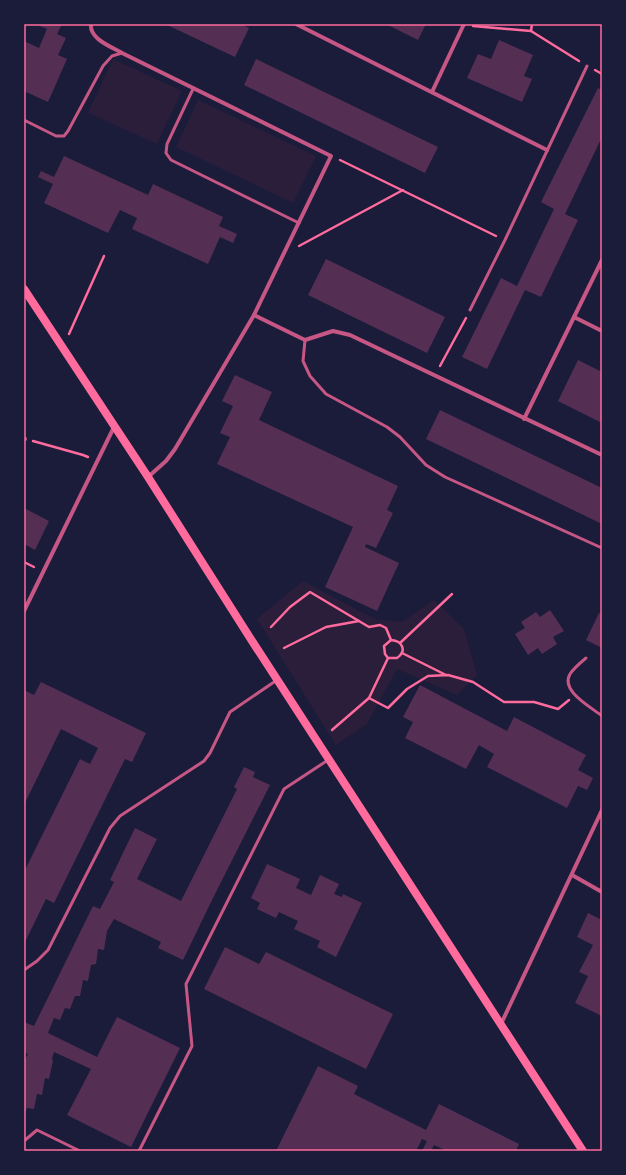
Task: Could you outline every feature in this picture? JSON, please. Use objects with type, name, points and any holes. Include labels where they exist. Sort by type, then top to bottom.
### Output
[{"type":"main road","points":[[24,289],[148,477],[583,1151]]},
{"type":"street","points":[[91,24],[90,28],[96,37],[122,53],[331,156],[254,315],[175,449],[166,461],[148,477]]},
{"type":"street","points":[[296,24],[547,150]]},
{"type":"street","points":[[432,92],[464,24]]},
{"type":"street","points":[[524,419],[602,260]]},
{"type":"street","points":[[254,315],[305,340],[333,331],[350,335],[602,455]]},
{"type":"street","points":[[574,317],[602,331]]},
{"type":"street","points":[[24,610],[114,427]]},
{"type":"street","points":[[501,1024],[602,810]]},
{"type":"street","points":[[572,875],[602,892]]},
{"type":"lane","points":[[24,120],[56,136],[64,136],[103,66],[112,56],[122,53]]},
{"type":"lane","points":[[470,310],[505,240],[587,66]]},
{"type":"lane","points":[[193,89],[167,144],[166,154],[171,160],[300,222]]},
{"type":"lane","points":[[305,340],[303,361],[310,376],[326,394],[387,427],[400,437],[426,465],[445,477],[602,548]]},
{"type":"lane","points":[[586,658],[569,675],[568,684],[571,691],[576,696],[602,716]]},
{"type":"lane","points":[[24,970],[37,961],[48,950],[114,822],[120,816],[204,761],[210,753],[230,712],[278,680]]},
{"type":"lane","points":[[139,1151],[192,1046],[186,984],[284,789],[329,759]]},
{"type":"lane","points":[[24,1141],[37,1130],[80,1151]]},
{"type":"path","points":[[464,24],[531,31],[602,74]]},
{"type":"path","points":[[531,31],[532,24]]},
{"type":"path","points":[[331,156],[505,240]]},
{"type":"path","points":[[284,254],[403,190]]},
{"type":"path","points":[[63,348],[104,256]]},
{"type":"path","points":[[436,375],[470,310]]},
{"type":"path","points":[[25,438],[83,455],[96,462]]},
{"type":"path","points":[[271,626],[290,607],[310,592],[369,627],[380,625],[386,628],[391,640]]},
{"type":"path","points":[[400,643],[452,594]]},
{"type":"path","points":[[284,648],[326,627],[359,621]]},
{"type":"path","points":[[391,640],[396,640],[400,643],[402,653],[397,658],[388,658],[384,650],[384,646],[391,640]]},
{"type":"path","points":[[402,653],[448,675],[473,682],[504,702],[534,702],[558,709],[576,696]]},
{"type":"path","points":[[332,730],[370,698],[388,658]]},
{"type":"path","points":[[370,698],[388,708],[407,689],[428,676],[448,675]]},
{"type":"shaded area","points":[[113,59],[182,91],[157,144],[88,113]]},
{"type":"shaded area","points":[[198,100],[316,156],[293,203],[176,147]]},
{"type":"shaded area","points":[[303,581],[375,619],[402,622],[434,600],[464,629],[477,675],[457,695],[397,669],[367,724],[336,745],[257,619]]},
{"type":"building","points":[[35,24],[62,24],[57,34],[66,38],[58,55],[67,59],[48,102],[24,91],[24,45],[26,42],[39,48],[47,29]]},
{"type":"building","points":[[165,24],[241,24],[249,28],[235,57]]},
{"type":"building","points":[[386,24],[426,24],[418,40]]},
{"type":"building","points":[[499,40],[533,55],[524,76],[532,79],[522,102],[467,78],[478,54],[491,59]]},
{"type":"building","points":[[256,59],[438,147],[425,173],[244,85]]},
{"type":"building","points":[[598,88],[602,90],[602,137],[565,214],[578,220],[541,297],[525,290],[487,369],[462,357],[501,278],[517,286],[554,209],[541,202]]},
{"type":"building","points":[[64,156],[148,195],[153,184],[223,217],[219,226],[237,234],[233,243],[220,237],[208,264],[132,229],[137,218],[120,210],[108,233],[44,203],[53,184],[38,177],[41,171],[54,177]]},
{"type":"building","points":[[326,259],[445,317],[427,353],[308,295]]},
{"type":"building","points":[[578,360],[602,372],[602,423],[558,401]]},
{"type":"building","points":[[235,375],[272,392],[259,420],[398,486],[387,510],[393,513],[376,548],[366,544],[365,547],[399,563],[377,611],[325,587],[353,527],[217,464],[230,437],[220,433],[233,406],[222,401]]},
{"type":"building","points":[[440,410],[602,488],[602,524],[426,439]]},
{"type":"building","points":[[24,508],[49,521],[35,550],[24,544]]},
{"type":"building","points":[[550,610],[564,631],[553,637],[557,644],[542,654],[538,648],[528,655],[515,634],[525,628],[521,622],[536,612],[540,617]]},
{"type":"building","points":[[599,613],[602,614],[602,648],[586,640]]},
{"type":"building","points":[[41,682],[146,733],[132,762],[125,759],[54,903],[46,899],[24,944],[24,872],[80,759],[90,764],[98,748],[61,729],[24,805],[24,690],[34,695]]},
{"type":"building","points":[[420,685],[507,731],[514,717],[586,755],[578,770],[593,778],[587,790],[578,786],[567,808],[487,767],[494,754],[479,745],[466,769],[405,738],[413,722],[403,717]]},
{"type":"building","points":[[244,767],[255,772],[253,777],[270,785],[183,960],[158,948],[161,942],[114,919],[107,931],[104,950],[98,949],[96,964],[91,965],[88,981],[83,980],[80,996],[75,996],[70,1009],[65,1008],[60,1020],[54,1018],[48,1033],[97,1057],[117,1017],[180,1048],[131,1147],[67,1115],[91,1069],[54,1052],[49,1079],[45,1078],[42,1095],[37,1094],[34,1109],[27,1108],[24,1114],[24,1061],[28,1054],[24,1052],[24,1022],[34,1026],[93,906],[100,909],[114,882],[110,880],[135,828],[157,839],[137,879],[181,901],[237,789],[234,787]]},
{"type":"building","points":[[267,864],[300,879],[296,888],[311,895],[320,875],[339,884],[334,894],[342,897],[343,894],[362,903],[336,957],[317,947],[320,941],[294,929],[298,921],[279,912],[276,918],[257,909],[260,903],[251,898]]},
{"type":"building","points":[[588,913],[602,920],[602,1016],[575,1003],[588,976],[579,972],[593,945],[577,937]]},
{"type":"building","points":[[225,947],[259,964],[266,952],[393,1014],[366,1069],[204,989]]},
{"type":"building","points":[[318,1066],[358,1086],[354,1094],[426,1130],[439,1104],[519,1144],[516,1151],[447,1151],[434,1145],[431,1151],[422,1151],[427,1141],[422,1139],[416,1151],[276,1151]]}]
